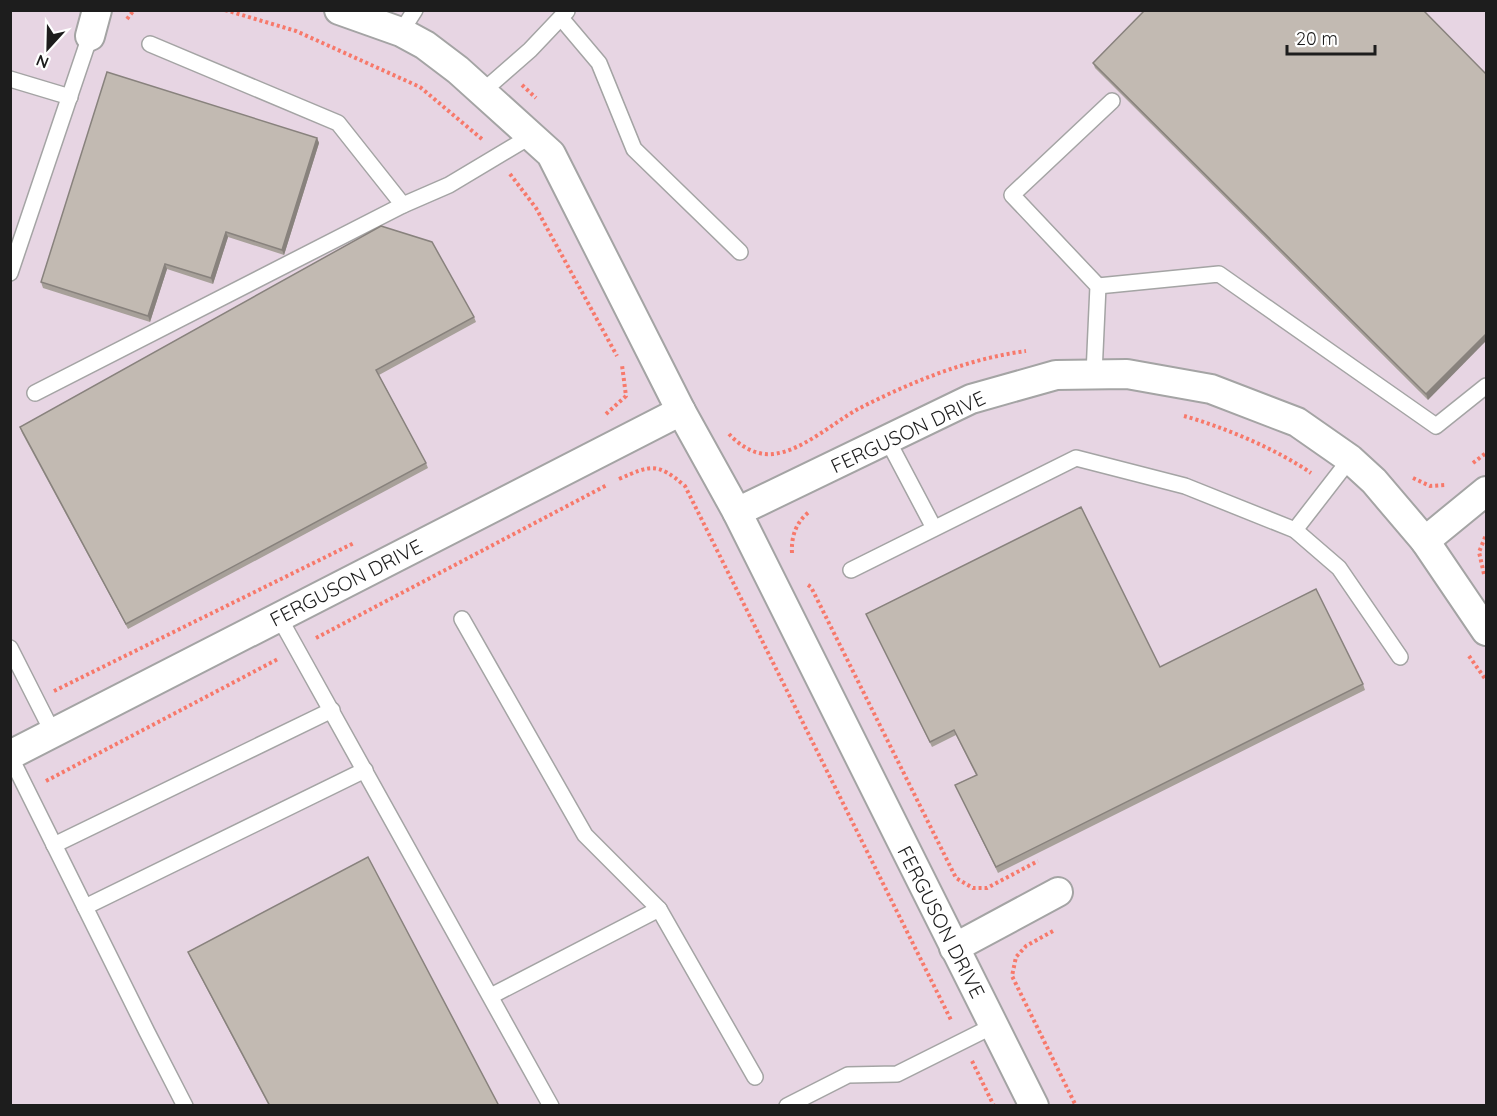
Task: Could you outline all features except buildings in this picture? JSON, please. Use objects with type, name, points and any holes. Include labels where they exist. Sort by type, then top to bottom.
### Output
[{"type":"street","name":"FERGUSON DRIVE","points":[[339,10],[408,21],[425,45],[458,70],[550,154],[681,411],[737,512],[1034,1106]]},
{"type":"street","name":"FERGUSON DRIVE","points":[[737,512],[971,399],[1056,375],[1127,374],[1211,389],[1297,423],[1350,459],[1374,481],[1425,541],[1486,631]]},
{"type":"street","name":"FERGUSON DRIVE","points":[[10,756],[681,411]]},
{"type":"street","points":[[1425,541],[1486,491]]},
{"type":"street","points":[[954,948],[1058,892]]},
{"type":"lane","points":[[482,92],[530,50],[564,14],[599,63],[634,149],[740,252]]},
{"type":"lane","points":[[10,273],[94,23]]},
{"type":"lane","points":[[150,44],[338,123],[403,205]]},
{"type":"lane","points":[[10,79],[70,97]]},
{"type":"lane","points":[[1094,374],[1098,286],[1012,195],[1112,101]]},
{"type":"lane","points":[[35,393],[403,205],[450,185],[531,136]]},
{"type":"lane","points":[[1098,286],[1219,274],[1436,426],[1486,386]]},
{"type":"lane","points":[[887,439],[934,528]]},
{"type":"lane","points":[[851,570],[1076,458],[1185,486],[1295,530],[1340,568],[1400,657]]},
{"type":"lane","points":[[1295,530],[1350,459]]},
{"type":"lane","points":[[279,617],[551,1106]]},
{"type":"lane","points":[[462,619],[585,835],[659,909],[755,1077]]},
{"type":"lane","points":[[10,648],[53,733]]},
{"type":"lane","points":[[54,845],[332,710]]},
{"type":"lane","points":[[10,756],[185,1106]]},
{"type":"lane","points":[[85,907],[365,770]]},
{"type":"lane","points":[[491,996],[659,909]]},
{"type":"lane","points":[[787,1106],[848,1075],[897,1074],[993,1026]]},
{"type":"path","points":[[225,10],[296,31],[420,87],[479,135],[536,208],[623,366],[626,396],[604,416]]},
{"type":"path","points":[[505,72],[532,92],[538,101]]},
{"type":"path","points":[[725,429],[739,444],[752,451],[773,454],[797,447],[857,410],[922,379],[992,356],[1036,349]]},
{"type":"path","points":[[1181,416],[1210,424],[1296,463],[1329,486]]},
{"type":"path","points":[[1472,464],[1486,453]]},
{"type":"path","points":[[28,791],[620,478],[649,466],[669,472],[685,486],[994,1106]]},
{"type":"path","points":[[1410,476],[1417,482],[1430,486],[1445,485],[1451,480]]},
{"type":"path","points":[[792,561],[791,540],[801,518],[817,506]]},
{"type":"path","points":[[1486,535],[1479,552],[1486,577]]},
{"type":"path","points":[[36,700],[364,538]]},
{"type":"path","points":[[804,582],[811,587],[956,878],[973,888],[987,888],[1038,861]]},
{"type":"path","points":[[1466,651],[1486,680]]},
{"type":"path","points":[[1062,926],[1026,946],[1016,957],[1012,976],[1076,1106]]},
{"type":"shaded area","points":[[11,11],[1486,11],[1486,1105],[11,1105]]}]
